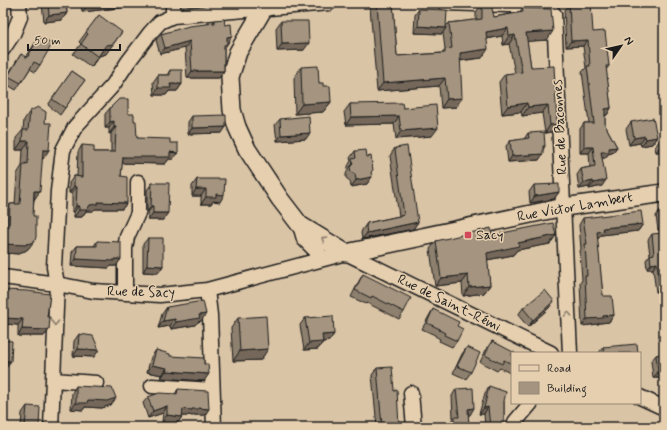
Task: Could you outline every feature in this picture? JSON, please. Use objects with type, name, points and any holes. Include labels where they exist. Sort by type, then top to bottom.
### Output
[{"type":"street","points":[[3,49],[13,34],[20,17],[19,3]]},
{"type":"street","points":[[51,427],[57,284],[54,267],[58,191],[63,150],[74,128],[113,85],[150,33],[173,9],[329,3]]},
{"type":"street","name":"Rue de Baconnes","points":[[445,3],[541,6],[548,7],[552,10],[555,20],[570,352]]},
{"type":"street","points":[[266,6],[234,62],[230,77],[232,110],[239,132],[247,149],[280,199],[300,225],[304,238],[323,258]]},
{"type":"street","points":[[125,292],[125,248],[127,237],[138,213],[138,182]]},
{"type":"street","name":"Rue Victor Lambert","points":[[346,253],[564,207],[664,193]]},
{"type":"street","points":[[300,225],[346,253]]},
{"type":"street","name":"Rue de Sacy","points":[[3,276],[93,291],[160,295],[207,290],[346,253]]},
{"type":"street","name":"Rue de Saint-Rémi","points":[[346,253],[548,352]]},
{"type":"street","points":[[207,290],[210,315],[214,427]]},
{"type":"street","points":[[54,380],[96,384]]},
{"type":"street","points":[[152,386],[212,390]]},
{"type":"street","points":[[411,393],[414,427]]},
{"type":"street","points":[[641,397],[664,408]]},
{"type":"street","points":[[515,427],[515,422],[530,404]]},
{"type":"building","points":[[48,3],[66,3],[67,13],[49,15]]},
{"type":"building","points":[[377,3],[393,3],[397,56],[445,53],[445,49],[452,48],[449,23],[482,19],[482,4],[491,4],[494,17],[523,12],[522,8],[551,9],[553,31],[526,33],[531,67],[554,66],[557,124],[550,125],[548,105],[528,107],[527,103],[508,106],[505,74],[522,72],[515,35],[509,36],[508,28],[486,32],[488,49],[460,53],[462,98],[447,99],[445,78],[383,83]]},
{"type":"building","points":[[591,3],[593,32],[605,31],[609,66],[606,66],[611,108],[605,109],[605,125],[617,147],[609,148],[609,152],[601,152],[606,180],[594,183],[593,181],[584,183],[581,169],[595,166],[593,147],[584,147],[584,123],[594,123],[587,66],[590,66],[588,40],[571,41],[569,4]]},
{"type":"building","points":[[3,6],[6,12],[3,13]]},
{"type":"building","points":[[419,9],[447,10],[446,28],[418,26]]},
{"type":"building","points":[[99,15],[122,32],[113,44],[106,45],[98,57],[81,44],[88,34],[86,32]]},
{"type":"building","points":[[224,19],[225,25],[231,24],[232,36],[227,37],[227,44],[224,45],[224,71],[192,71],[190,41],[165,48],[161,34],[189,26],[215,23],[215,20]]},
{"type":"building","points":[[281,21],[308,21],[309,43],[282,44]]},
{"type":"building","points":[[39,37],[52,44],[40,65],[34,62],[21,83],[8,76],[21,54],[27,58]]},
{"type":"building","points":[[318,66],[319,83],[323,83],[323,86],[330,86],[331,102],[302,104],[301,67]]},
{"type":"building","points":[[170,70],[182,70],[182,84],[170,84],[171,88],[158,88],[158,75],[170,75]]},
{"type":"building","points":[[72,71],[85,80],[65,108],[52,99]]},
{"type":"building","points":[[119,99],[128,99],[128,114],[134,114],[137,138],[170,139],[170,143],[178,143],[178,153],[170,152],[170,157],[123,157],[121,176],[127,177],[127,203],[98,202],[98,204],[90,205],[87,210],[79,210],[79,206],[76,206],[77,187],[74,186],[74,176],[82,177],[82,145],[94,146],[94,152],[115,152],[116,127],[114,127],[114,121],[110,122],[110,108]]},
{"type":"building","points":[[402,103],[403,108],[436,105],[438,128],[401,131],[399,116],[351,117],[350,104]]},
{"type":"building","points":[[38,107],[46,112],[45,123],[51,123],[49,150],[43,150],[40,191],[34,191],[33,216],[36,216],[36,237],[35,240],[26,245],[3,244],[3,226],[9,227],[10,204],[20,204],[23,165],[25,165],[25,163],[28,164],[29,141],[22,141],[23,130],[28,130],[30,111]]},
{"type":"building","points":[[226,115],[226,127],[192,128],[192,116]]},
{"type":"building","points":[[309,116],[310,133],[281,135],[280,119]]},
{"type":"building","points":[[653,118],[657,137],[646,139],[645,136],[634,138],[631,122]]},
{"type":"building","points":[[544,132],[545,146],[543,146],[543,154],[512,156],[510,141],[529,138],[528,133]]},
{"type":"building","points":[[664,139],[664,145],[661,145],[660,140]]},
{"type":"building","points":[[407,146],[418,222],[367,233],[367,223],[404,215],[395,148]]},
{"type":"building","points":[[366,150],[367,157],[371,156],[373,170],[371,172],[372,177],[356,180],[355,174],[351,172],[350,167],[353,164],[352,159],[356,158],[355,151]]},
{"type":"building","points":[[197,179],[225,179],[224,195],[216,194],[216,197],[206,197],[206,189],[196,189]]},
{"type":"building","points":[[152,183],[169,183],[168,213],[153,213],[153,206],[151,206]]},
{"type":"building","points":[[559,184],[559,192],[535,196],[534,185]]},
{"type":"building","points":[[664,209],[664,224],[662,225],[660,210]]},
{"type":"building","points":[[641,211],[643,224],[603,228],[604,231],[597,232],[603,296],[612,296],[614,315],[603,316],[603,318],[587,319],[585,244],[587,244],[583,218]]},
{"type":"building","points":[[553,223],[556,235],[518,243],[519,246],[487,253],[490,285],[469,287],[468,275],[441,278],[436,241],[491,228],[492,235]]},
{"type":"building","points":[[664,233],[664,286],[660,287],[657,263],[651,264],[650,255],[654,254],[652,234]]},
{"type":"building","points":[[148,238],[163,238],[163,266],[147,265]]},
{"type":"building","points":[[97,241],[121,242],[121,259],[114,259],[114,261],[76,259],[77,246],[97,246]]},
{"type":"building","points":[[363,274],[411,298],[404,312],[372,296],[371,298],[355,290]]},
{"type":"building","points":[[3,290],[50,294],[47,317],[50,317],[49,330],[22,329],[23,319],[3,318]]},
{"type":"building","points":[[545,290],[554,301],[533,320],[523,308]]},
{"type":"building","points":[[203,301],[206,314],[199,315],[200,318],[176,322],[175,319],[163,321],[167,307]]},
{"type":"building","points":[[433,309],[459,322],[457,326],[463,329],[457,341],[444,335],[445,333],[439,330],[440,329],[427,323]]},
{"type":"building","points":[[266,316],[268,349],[240,351],[238,318]]},
{"type":"building","points":[[333,316],[334,334],[322,335],[323,342],[309,343],[305,318]]},
{"type":"building","points":[[79,334],[93,336],[99,350],[78,349]]},
{"type":"building","points":[[3,340],[12,341],[11,361],[3,361]]},
{"type":"building","points":[[492,341],[513,352],[511,352],[511,364],[504,360],[502,364],[485,355]]},
{"type":"building","points":[[637,344],[638,352],[604,352],[603,347]]},
{"type":"building","points":[[467,347],[480,353],[471,372],[457,366]]},
{"type":"building","points":[[156,350],[170,354],[170,356],[204,358],[204,364],[208,364],[209,374],[166,371],[167,368],[152,365]]},
{"type":"building","points":[[664,354],[664,373],[661,371],[658,372],[656,355]]},
{"type":"building","points":[[392,367],[394,391],[397,390],[399,427],[382,427],[377,368]]},
{"type":"building","points":[[76,386],[112,388],[116,398],[107,401],[88,400],[87,403],[76,403]]},
{"type":"building","points":[[489,386],[506,392],[504,401],[504,427],[490,427],[488,407],[484,408]]},
{"type":"building","points":[[473,388],[474,408],[468,409],[469,427],[454,427],[454,417],[459,417],[456,389]]},
{"type":"building","points":[[178,389],[208,391],[209,409],[183,409],[182,417],[167,415],[167,406],[153,411],[148,397],[159,393],[177,394]]},
{"type":"building","points":[[27,406],[40,407],[39,427],[25,427]]},
{"type":"building","points":[[556,424],[556,427],[532,427],[532,426]]},
{"type":"place","name":"Sacy","points":[[468,235]]}]
